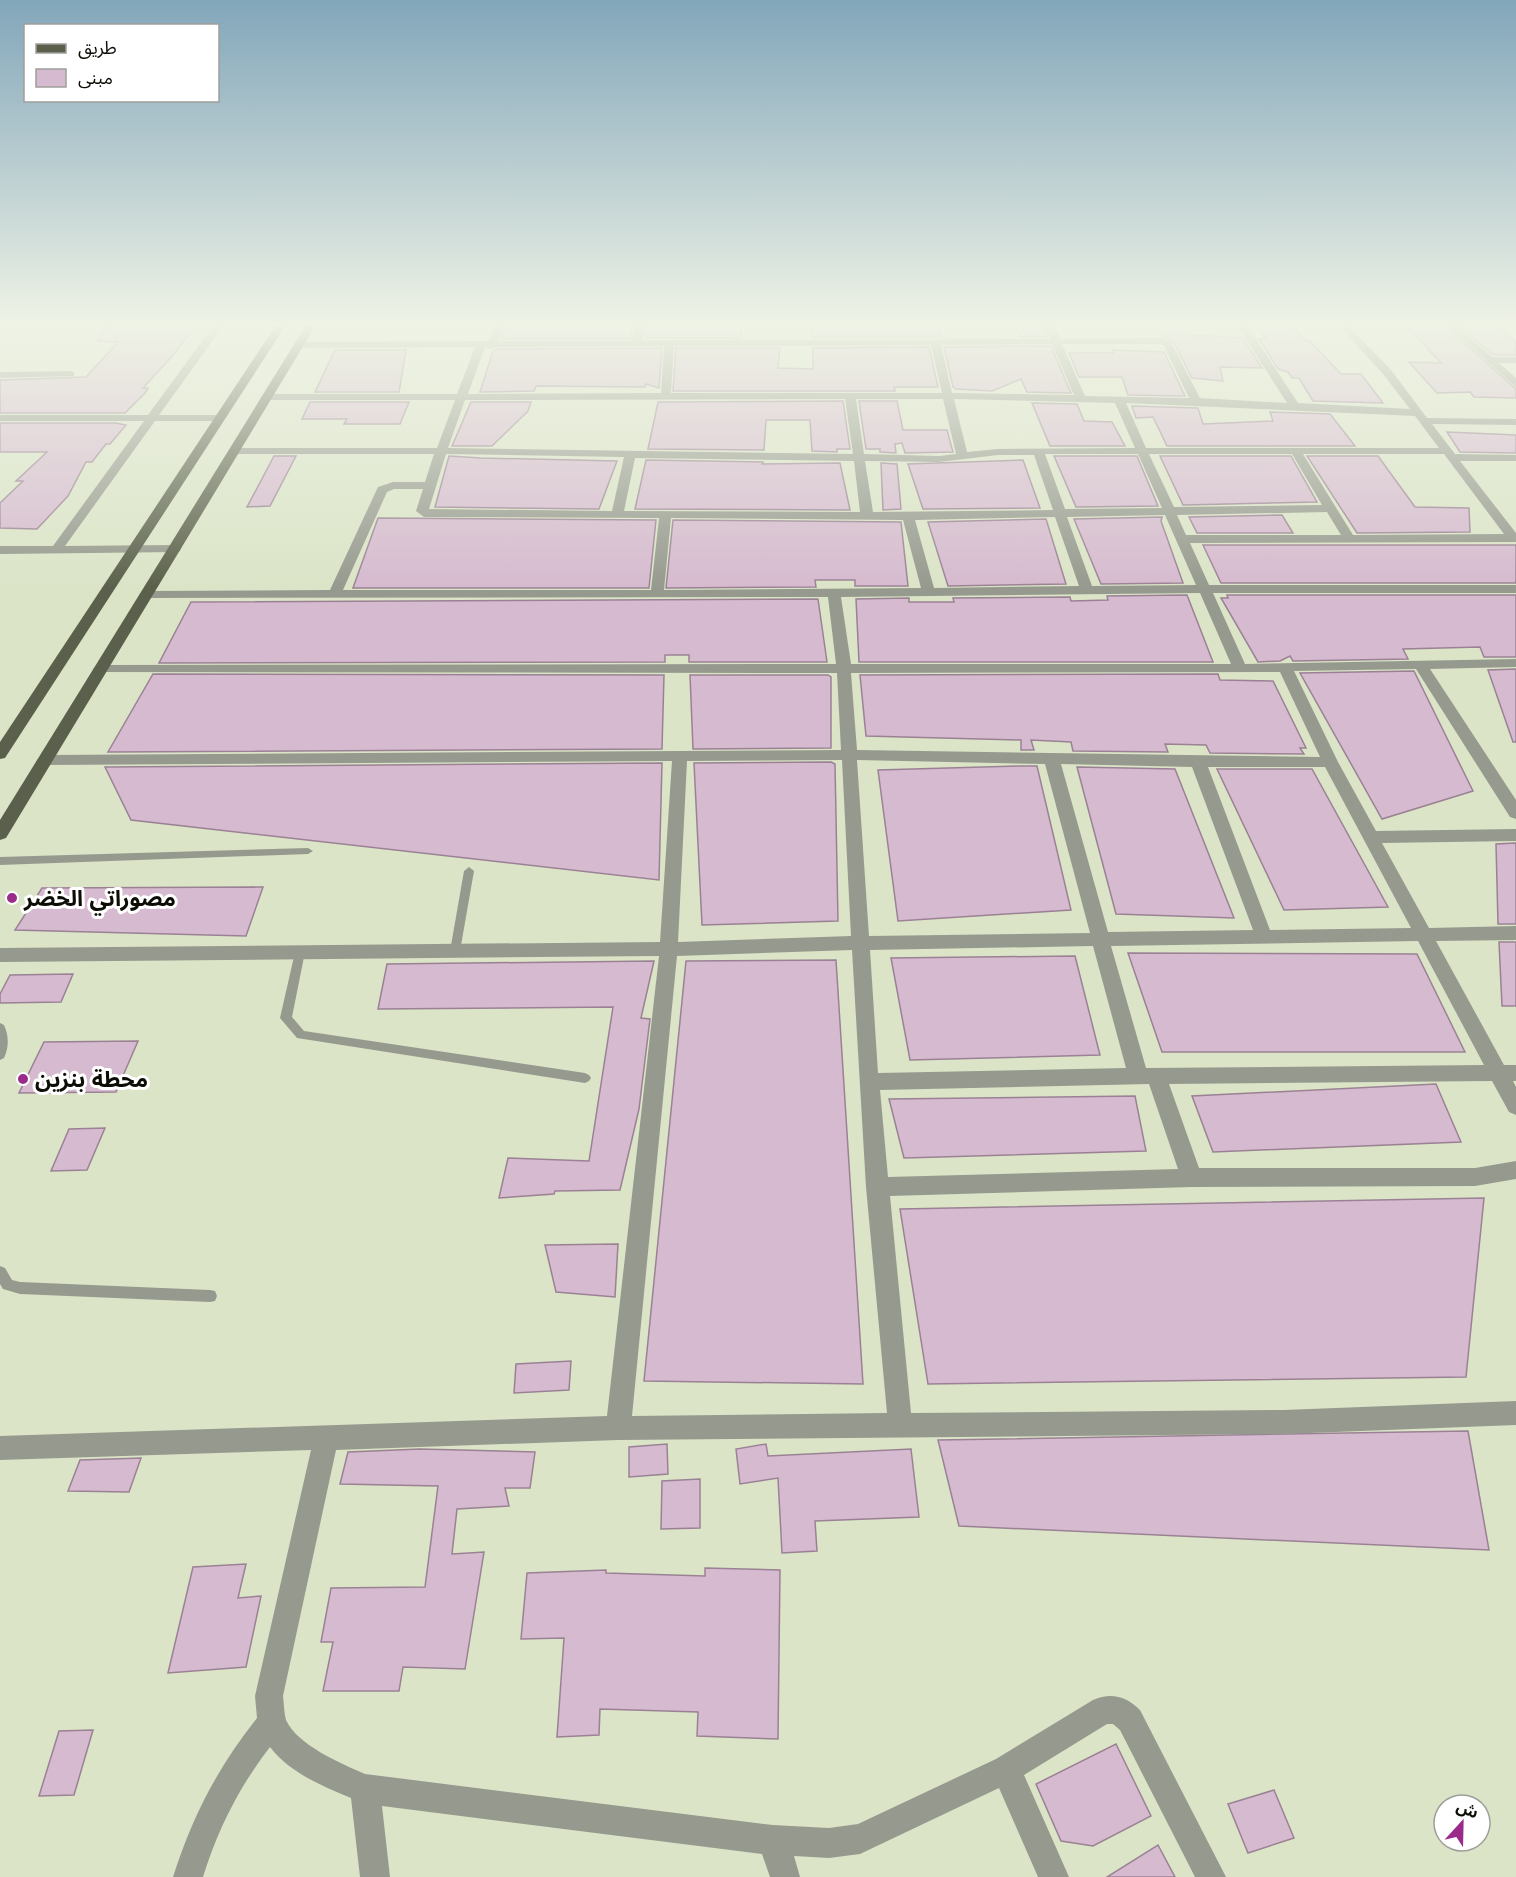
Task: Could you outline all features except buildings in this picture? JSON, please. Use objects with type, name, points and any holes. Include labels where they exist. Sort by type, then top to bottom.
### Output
[{"type":"main road","points":[[0,754],[224,413]]},
{"type":"main road","points":[[0,834],[257,413]]},
{"type":"street","points":[[56,550],[155,413]]},
{"type":"street","points":[[456,413],[429,485],[422,511],[430,515],[908,516],[1331,508]]},
{"type":"street","points":[[853,413],[867,516]]},
{"type":"street","points":[[952,413],[962,457]]},
{"type":"street","points":[[1125,413],[1240,668]]},
{"type":"street","points":[[1371,413],[1516,423]]},
{"type":"street","points":[[1419,413],[1515,538]]},
{"type":"street","points":[[0,418],[220,418]]},
{"type":"street","points":[[235,451],[441,451],[939,459],[998,452],[1295,450],[1516,458]]},
{"type":"street","points":[[1295,450],[1349,538]]},
{"type":"street","points":[[1038,451],[1087,590]]},
{"type":"street","points":[[617,514],[630,454]]},
{"type":"street","points":[[335,593],[382,490],[393,486],[429,485]]},
{"type":"street","points":[[657,593],[665,515]]},
{"type":"street","points":[[908,516],[930,592]]},
{"type":"street","points":[[1182,539],[1515,538]]},
{"type":"street","points":[[0,550],[175,549]]},
{"type":"street","points":[[147,595],[1516,589]]},
{"type":"street","points":[[834,593],[844,668],[877,1186],[900,1424]]},
{"type":"street","points":[[100,669],[1285,668],[1516,663]]},
{"type":"street","points":[[1420,664],[1516,813]]},
{"type":"street","points":[[1285,668],[1330,762],[1423,934],[1507,1073],[1516,1106]]},
{"type":"street","points":[[618,1428],[669,949],[680,755]]},
{"type":"street","points":[[45,760],[849,755],[1197,762],[1330,762]]},
{"type":"street","points":[[1051,758],[1099,939],[1147,1077],[1192,1178]]},
{"type":"street","points":[[1197,762],[1264,937]]},
{"type":"street","points":[[1370,837],[1516,835]]},
{"type":"street","points":[[0,955],[669,949],[862,943],[1516,933]]},
{"type":"street","points":[[869,1082],[1507,1073]]},
{"type":"street","points":[[877,1186],[1192,1178],[1475,1177],[1516,1170]]},
{"type":"street","points":[[0,1448],[618,1428],[1284,1422],[1516,1413]]},
{"type":"street","points":[[326,1437],[269,1696],[272,1722],[285,1740],[311,1764],[364,1789],[773,1840],[829,1843],[860,1839],[1006,1769],[1103,1710],[1113,1708],[1122,1711],[1130,1720],[1211,1877]]},
{"type":"street","points":[[188,1877],[200,1836],[222,1790],[272,1722]]},
{"type":"street","points":[[1006,1769],[1054,1877]]},
{"type":"street","points":[[364,1789],[375,1877]]},
{"type":"street","points":[[773,1840],[785,1877]]},
{"type":"lane","points":[[0,861],[308,851]]},
{"type":"lane","points":[[455,951],[469,871]]},
{"type":"lane","points":[[300,952],[286,1018],[301,1035],[585,1078]]},
{"type":"lane","points":[[0,1028],[3,1035],[0,1055]]},
{"type":"lane","points":[[0,1272],[8,1285],[20,1288],[210,1296]]},
{"type":"place","name":"مصوراتي الخضر","points":[[12,898]]},
{"type":"place","name":"محطة بنزين","points":[[23,1079]]}]
